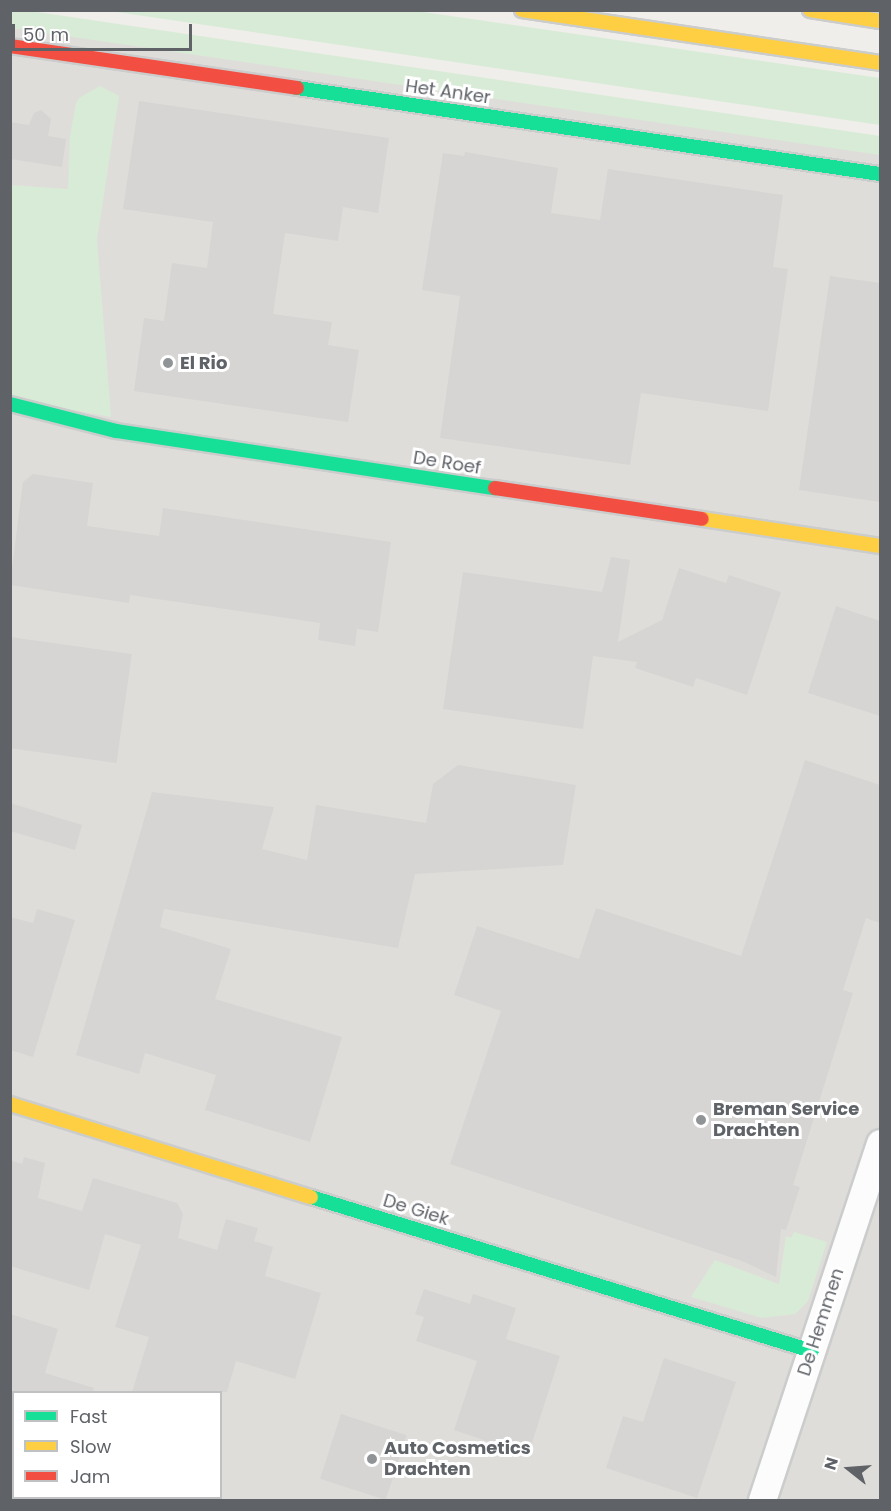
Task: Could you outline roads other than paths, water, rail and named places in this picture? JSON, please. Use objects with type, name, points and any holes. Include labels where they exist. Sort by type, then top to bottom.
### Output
[{"type":"street","points":[[522,10],[880,63]]},
{"type":"street","points":[[810,10],[880,21]]},
{"type":"street","name":"Het Anker","points":[[10,46],[880,174]]},
{"type":"street","name":"De Roef","points":[[10,404],[116,431],[880,546]]},
{"type":"street","name":"De Giek","points":[[10,1104],[812,1351]]},
{"type":"street","name":"De Hemmen","points":[[762,1500],[880,1143]]},
{"type":"place","name":"El Rio","points":[[168,363]]},
{"type":"place","name":"Breman Service Drachten","points":[[701,1120]]},
{"type":"place","name":"Auto Cosmetics Drachten","points":[[372,1459]]}]
